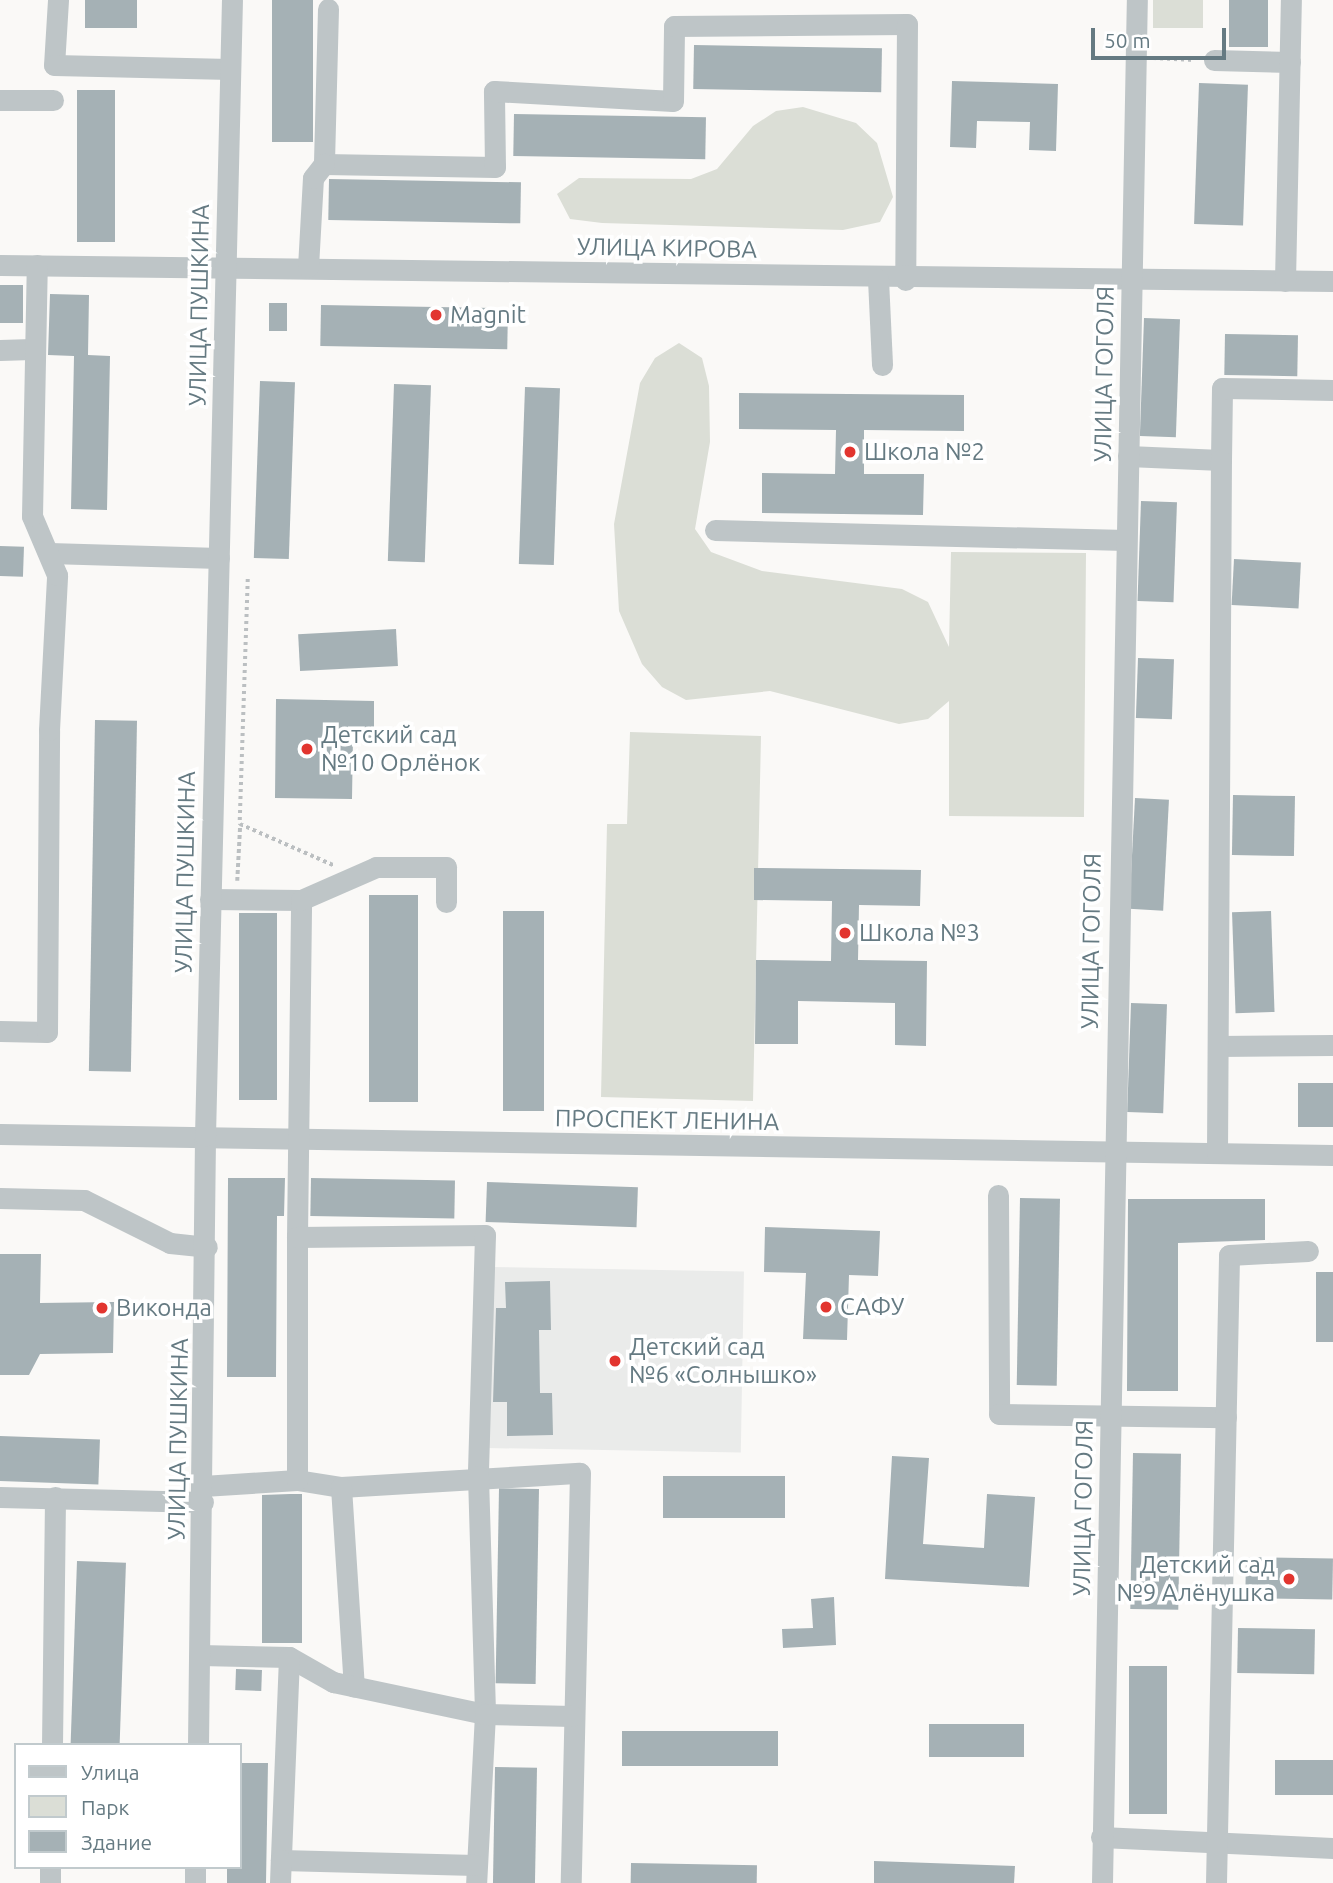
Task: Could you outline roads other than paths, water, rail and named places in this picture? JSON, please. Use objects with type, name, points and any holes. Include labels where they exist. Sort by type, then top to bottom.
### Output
[{"type":"street","points":[[58,0],[54,65],[230,69]]},
{"type":"street","name":"УЛИЦА ПУШКИНА","points":[[198,1743],[207,1247],[205,1136],[232,0]]},
{"type":"street","name":"УЛИЦА ГОГОЛЯ","points":[[1102,1883],[1112,1417],[1113,1153],[1137,0]]},
{"type":"street","points":[[1285,281],[1291,0]]},
{"type":"street","points":[[308,267],[313,178],[324,164],[328,9]]},
{"type":"street","points":[[324,164],[495,167],[494,91],[673,101],[674,26],[907,24],[905,280]]},
{"type":"street","points":[[1214,60],[1290,62]]},
{"type":"street","points":[[0,100],[53,100]]},
{"type":"street","name":"УЛИЦА КИРОВА","points":[[0,265],[227,265],[905,280],[1133,278],[1333,281]]},
{"type":"street","points":[[0,1031],[47,1032],[49,730],[57,575],[32,516],[32,349],[37,265]]},
{"type":"street","points":[[878,279],[882,365]]},
{"type":"street","points":[[0,350],[32,349]]},
{"type":"street","points":[[1217,1153],[1222,388],[1333,390]]},
{"type":"street","points":[[1128,456],[1221,460]]},
{"type":"street","points":[[715,530],[1126,540]]},
{"type":"street","points":[[49,553],[219,558]]},
{"type":"street","points":[[210,899],[301,900],[376,867],[446,867],[446,902]]},
{"type":"street","points":[[297,1480],[301,900]]},
{"type":"street","points":[[1218,1045],[1333,1045]]},
{"type":"street","name":"ПРОСПЕКТ ЛЕНИНА","points":[[0,1135],[1333,1155]]},
{"type":"street","points":[[998,1195],[999,1414],[1226,1417]]},
{"type":"street","points":[[0,1198],[84,1200],[170,1243],[207,1247]]},
{"type":"street","points":[[281,1860],[475,1874],[485,1714],[478,1476],[485,1235],[297,1237]]},
{"type":"street","points":[[1216,1883],[1229,1255],[1308,1251]]},
{"type":"street","points":[[0,1497],[203,1494],[297,1480],[341,1487],[478,1476],[580,1473],[572,1716],[571,1883]]},
{"type":"street","points":[[341,1487],[354,1687]]},
{"type":"street","points":[[52,1743],[55,1497]]},
{"type":"street","points":[[200,1655],[289,1657],[354,1687],[485,1714],[572,1716]]},
{"type":"street","points":[[281,1883],[289,1657]]},
{"type":"street","points":[[1101,1837],[1217,1840],[1333,1848]]},
{"type":"place","name":"Magnit","points":[[436,315]]},
{"type":"place","name":"Школа №2","points":[[850,452]]},
{"type":"place","name":"Детский сад №10 Орлёнок","points":[[307,749]]},
{"type":"place","name":"Школа №3","points":[[845,933]]},
{"type":"place","name":"САФУ","points":[[826,1307]]},
{"type":"place","name":"Виконда","points":[[102,1308]]},
{"type":"place","name":"Детский сад №6 «Солнышко»","points":[[615,1361]]},
{"type":"place","name":"Детский сад №9 Алёнушка","points":[[1289,1579]]}]
